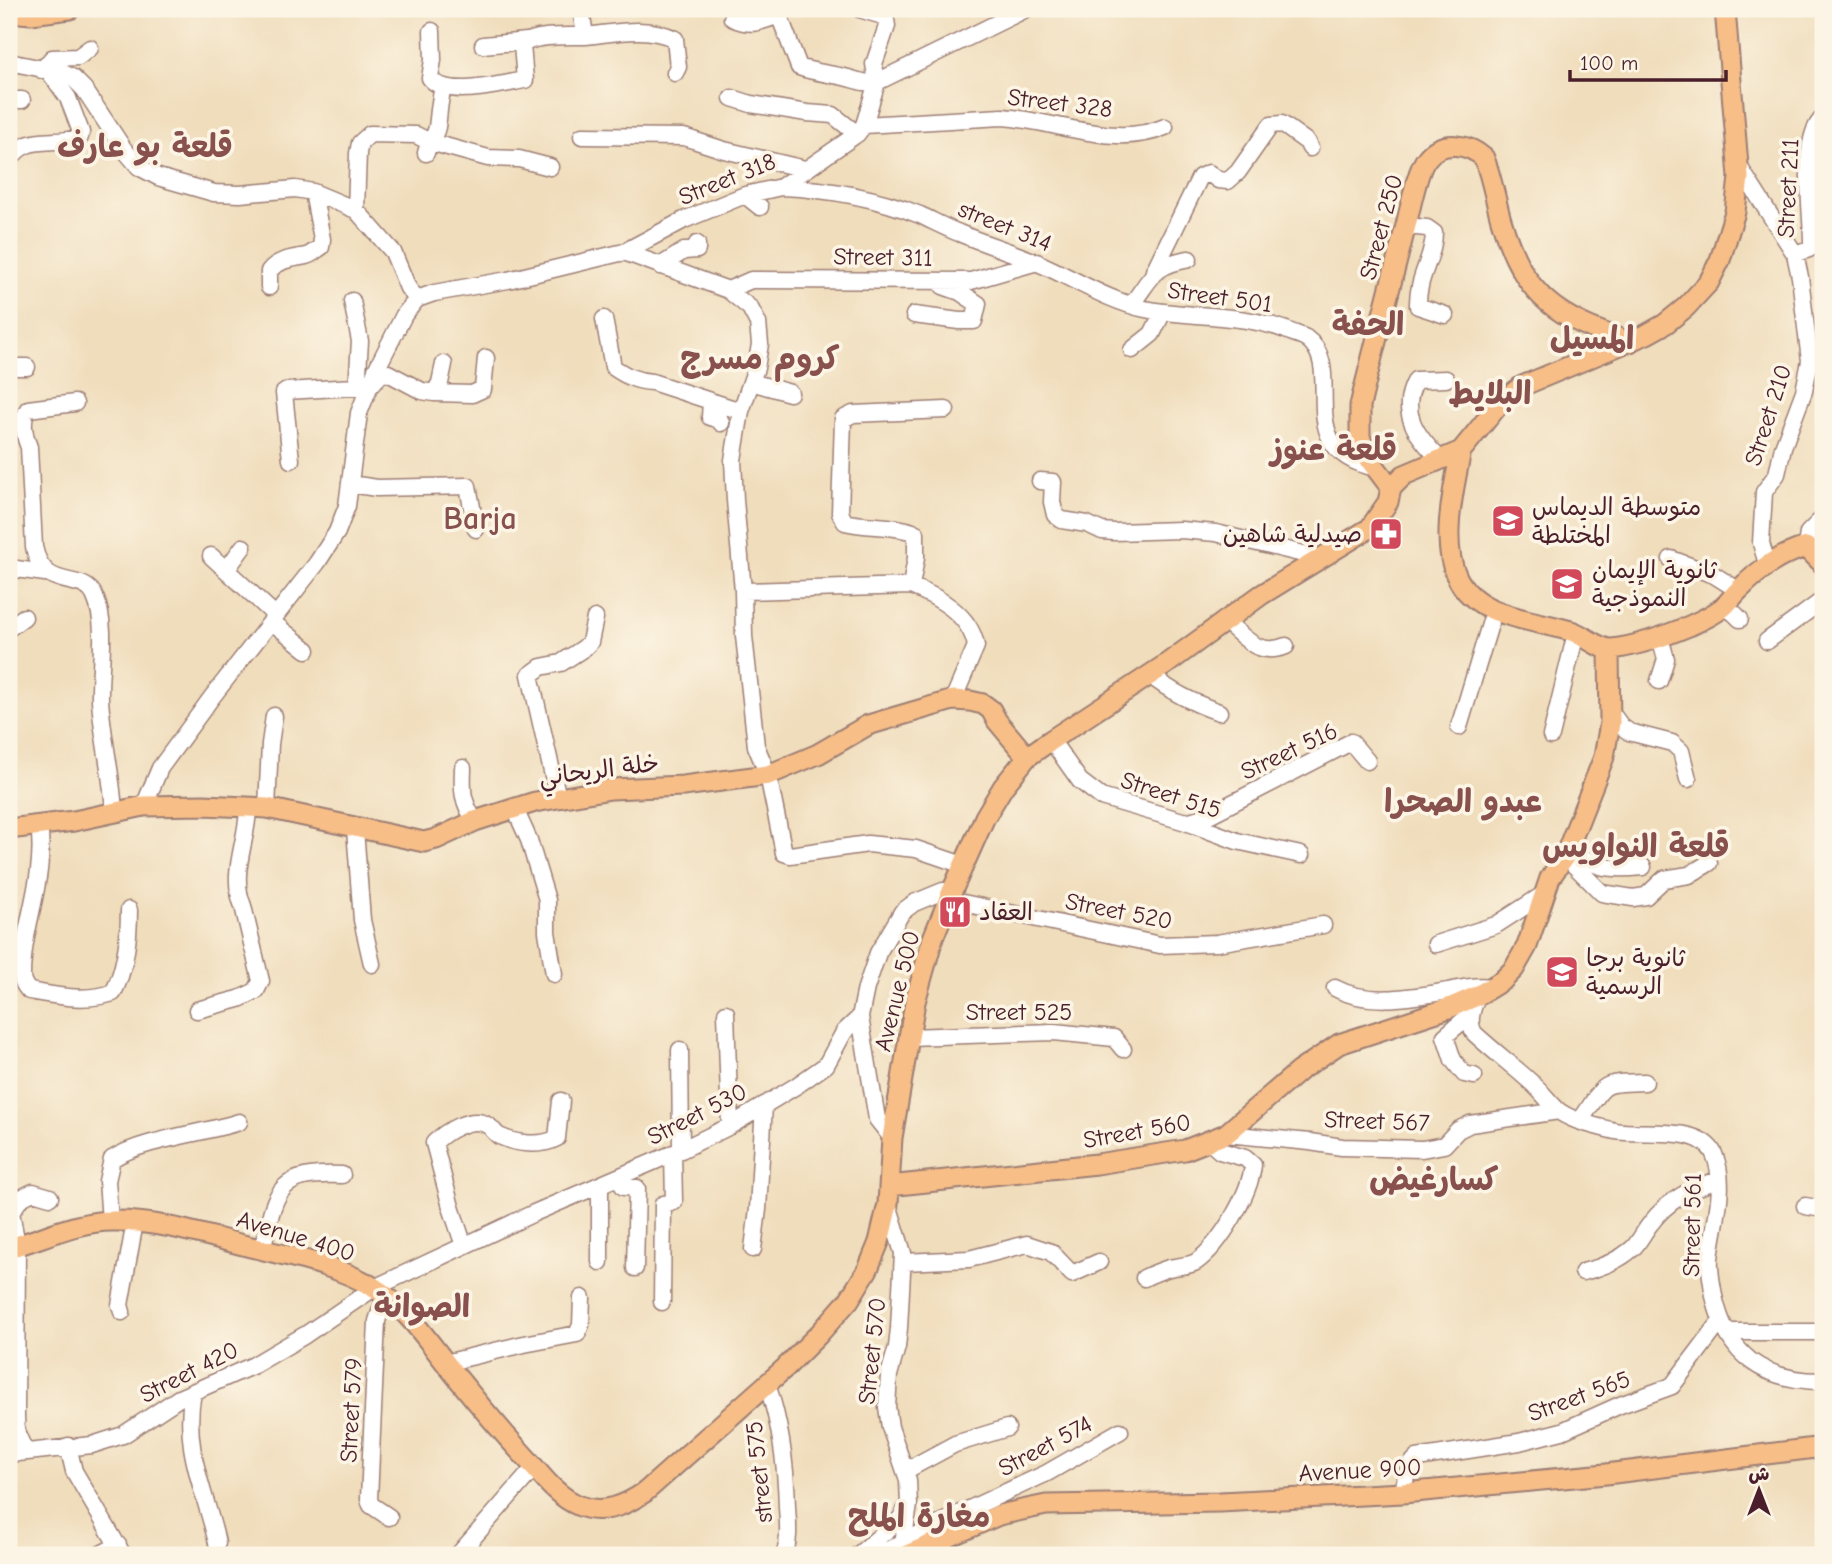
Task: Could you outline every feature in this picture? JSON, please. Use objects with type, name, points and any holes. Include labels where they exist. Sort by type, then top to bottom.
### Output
[{"type":"main road","points":[[9,12],[30,14],[70,9]]},
{"type":"main road","points":[[1391,488],[1404,475],[1461,451],[1501,402],[1522,386],[1536,378],[1630,342],[1665,324],[1709,282],[1723,252],[1735,212],[1740,168],[1725,9]]},
{"type":"main road","name":"Street 250","points":[[1391,488],[1366,455],[1360,436],[1360,406],[1414,194],[1427,158],[1440,148],[1460,145],[1475,149],[1484,158],[1509,242],[1535,291],[1557,310],[1581,324],[1630,342]]},
{"type":"main road","points":[[1461,451],[1449,526],[1452,567],[1467,593],[1493,611],[1576,633],[1609,649],[1660,637],[1700,621],[1732,613],[1738,590],[1767,564],[1787,552],[1807,547],[1823,564]]},
{"type":"main road","name":"Avenue 500","points":[[534,1468],[556,1492],[580,1506],[609,1509],[620,1506],[645,1492],[767,1384],[819,1334],[849,1300],[868,1269],[879,1242],[889,1195],[892,1138],[915,1002],[933,939],[963,865],[997,797],[1027,757],[1150,675],[1224,621],[1370,528],[1388,502],[1391,488]]},
{"type":"main road","name":"Street 560","points":[[889,1195],[1147,1158],[1185,1150],[1218,1138],[1299,1071],[1339,1044],[1480,999],[1510,974],[1521,959],[1550,878],[1564,856],[1604,757],[1609,733],[1609,649]]},
{"type":"main road","name":"خلة الريحاني","points":[[9,829],[74,821],[131,809],[203,805],[257,808],[424,842],[514,807],[558,798],[621,788],[683,786],[768,775],[818,754],[869,724],[953,700],[983,704],[991,710],[997,722],[1027,757]]},
{"type":"main road","name":"Avenue 400","points":[[13,1247],[84,1225],[110,1221],[135,1222],[189,1231],[334,1269],[380,1292],[419,1326],[445,1363],[534,1468]]},
{"type":"main road","name":"Avenue 900","points":[[905,1549],[999,1515],[1046,1505],[1220,1502],[1403,1493],[1606,1474],[1823,1447]]},
{"type":"street","points":[[581,9],[585,36]]},
{"type":"street","points":[[732,98],[751,104],[833,115],[860,130],[877,82],[874,64],[887,33],[883,16],[859,9]]},
{"type":"street","points":[[732,18],[744,24],[754,24],[779,15],[799,67],[864,84],[877,82],[1026,9]]},
{"type":"street","points":[[482,45],[644,30],[663,33],[675,39],[678,67],[675,73]]},
{"type":"street","points":[[432,31],[433,60],[430,78],[435,85],[443,88],[488,86],[525,80],[522,45],[527,40]]},
{"type":"street","points":[[45,70],[52,58],[78,57],[90,48]]},
{"type":"street","points":[[9,62],[73,78],[84,89],[139,167],[158,177],[214,193],[240,194],[295,189],[313,192],[356,210],[393,252],[408,288],[417,299],[404,315],[363,387]]},
{"type":"street","points":[[9,162],[14,152],[25,145],[80,137],[81,132],[68,98],[45,70]]},
{"type":"street","points":[[428,148],[437,130],[439,100],[443,88]]},
{"type":"street","name":"Street 328","points":[[860,130],[1002,117],[1022,118],[1110,134],[1154,132],[1165,127]]},
{"type":"street","name":"Street 211","points":[[1795,254],[1812,246],[1808,185],[1814,128],[1823,118]]},
{"type":"street","points":[[1130,305],[1154,271],[1200,177],[1209,173],[1218,180],[1228,181],[1238,172],[1271,125],[1282,124],[1307,142],[1310,148]]},
{"type":"street","name":"Street 318","points":[[417,299],[624,252],[684,220],[745,195],[781,187],[860,130]]},
{"type":"street","points":[[356,210],[358,153],[360,143],[370,134],[416,135],[428,148],[488,158],[519,159],[550,167]]},
{"type":"street","points":[[582,135],[684,137],[724,150],[804,169]]},
{"type":"street","points":[[1812,150],[1823,167]]},
{"type":"street","name":"Street 210","points":[[1740,168],[1795,254],[1810,361],[1804,391],[1783,447],[1777,474],[1764,492],[1762,543],[1767,564]]},
{"type":"street","name":"street 314","points":[[781,187],[846,192],[889,204],[1037,262],[1130,305]]},
{"type":"street","points":[[269,287],[269,271],[273,265],[298,256],[307,256],[321,247],[322,239],[313,192]]},
{"type":"street","points":[[745,195],[760,207]]},
{"type":"street","points":[[1406,226],[1427,228],[1434,233],[1434,243],[1417,291],[1418,306],[1444,315]]},
{"type":"street","points":[[672,271],[684,251],[697,250],[697,244]]},
{"type":"street","points":[[624,252],[728,290],[742,299],[758,323],[760,344],[756,368],[741,411],[733,460],[744,636],[756,746],[768,775],[784,853],[790,855],[852,845],[881,845],[916,849],[963,865]]},
{"type":"street","points":[[1154,271],[1169,262],[1189,259]]},
{"type":"street","name":"Street 311","points":[[728,290],[751,280],[971,281],[1037,262]]},
{"type":"street","points":[[914,315],[974,321],[977,315],[978,304],[970,298],[928,282]]},
{"type":"street","points":[[131,809],[317,563],[337,532],[347,506],[363,387],[360,341],[352,302]]},
{"type":"street","name":"Street 501","points":[[1130,305],[1163,312],[1263,322],[1305,337],[1317,348],[1321,363],[1325,420],[1335,447],[1354,461],[1377,468]]},
{"type":"street","points":[[1132,349],[1152,334],[1163,312]]},
{"type":"street","points":[[604,319],[613,367],[625,376],[741,411]]},
{"type":"street","points":[[291,460],[284,393],[363,387],[381,374],[388,373],[422,391],[472,394],[482,389],[486,359]]},
{"type":"street","points":[[434,393],[440,383],[444,364]]},
{"type":"street","points":[[9,367],[27,367]]},
{"type":"street","points":[[1441,460],[1429,449],[1415,429],[1410,416],[1409,393],[1416,380],[1446,379]]},
{"type":"street","points":[[751,382],[790,393]]},
{"type":"street","points":[[711,401],[710,417],[720,420],[721,423]]},
{"type":"street","points":[[45,573],[37,560],[34,547],[29,447],[24,438],[25,413],[28,409],[75,403]]},
{"type":"street","points":[[911,586],[916,558],[916,533],[900,527],[855,525],[845,522],[840,513],[844,419],[853,414],[946,410]]},
{"type":"street","points":[[1040,481],[1053,482],[1052,502],[1055,515],[1062,520],[1087,524],[1102,531],[1181,530],[1216,533],[1320,558]]},
{"type":"street","points":[[350,484],[377,488],[468,486],[476,529]]},
{"type":"street","points":[[1807,547],[1808,533],[1823,519]]},
{"type":"street","points":[[227,569],[243,547]]},
{"type":"street","points":[[211,556],[307,650]]},
{"type":"street","points":[[1671,559],[1714,575],[1738,590]]},
{"type":"street","points":[[9,568],[45,573],[88,587],[95,596],[100,616],[102,722],[131,809]]},
{"type":"street","points":[[743,591],[911,586],[933,595],[964,620],[975,638],[976,646],[953,700]]},
{"type":"street","points":[[1767,641],[1823,600]]},
{"type":"street","points":[[1459,727],[1493,611]]},
{"type":"street","points":[[9,628],[24,617]]},
{"type":"street","points":[[558,798],[530,675],[541,667],[561,663],[584,648],[590,642],[595,618]]},
{"type":"street","points":[[1224,621],[1260,650],[1272,652],[1286,646]]},
{"type":"street","points":[[1551,736],[1576,633]]},
{"type":"street","points":[[1659,681],[1666,659],[1660,637]]},
{"type":"street","points":[[1150,675],[1168,689],[1197,705],[1219,712]]},
{"type":"street","points":[[1610,711],[1629,732],[1664,740],[1677,747],[1681,751],[1688,779]]},
{"type":"street","points":[[197,1010],[239,999],[256,991],[261,981],[239,896],[238,866],[247,826],[257,808],[274,716]]},
{"type":"street","name":"Street 515","points":[[1051,740],[1080,780],[1101,797],[1186,822],[1237,841],[1301,856]]},
{"type":"street","name":"Street 516","points":[[1186,822],[1207,816],[1351,743],[1367,761]]},
{"type":"street","points":[[463,768],[462,793],[466,809],[475,821]]},
{"type":"street","points":[[514,807],[529,840],[547,901],[547,932],[554,974]]},
{"type":"street","points":[[39,825],[40,867],[27,933],[22,978],[29,991],[82,998],[96,998],[113,993],[119,982],[125,958],[129,910]]},
{"type":"street","points":[[355,828],[362,920],[373,964]]},
{"type":"street","points":[[1572,837],[1579,854],[1602,867],[1643,867]]},
{"type":"street","points":[[1564,856],[1602,893],[1633,898],[1646,896],[1664,879],[1689,875],[1709,863]]},
{"type":"street","name":"Street 530","points":[[380,1292],[464,1246],[730,1126],[826,1065],[844,1032],[860,1017],[878,953],[902,912],[914,903],[943,891],[950,895]]},
{"type":"street","points":[[1436,944],[1496,925],[1544,894]]},
{"type":"street","name":"Street 520","points":[[950,895],[1160,945],[1197,945],[1253,939],[1323,925]]},
{"type":"street","points":[[1335,988],[1356,997],[1379,998],[1416,996],[1480,985],[1480,999],[1444,1036],[1453,1060],[1464,1074],[1474,1076]]},
{"type":"street","name":"Street 561","points":[[1480,999],[1471,1023],[1474,1033],[1534,1085],[1559,1111],[1580,1121],[1618,1131],[1684,1134],[1708,1146],[1714,1155],[1719,1180],[1709,1264],[1724,1327],[1743,1354],[1765,1371],[1795,1380],[1823,1381]]},
{"type":"street","points":[[726,1013],[730,1126]]},
{"type":"street","points":[[860,1017],[877,1119],[892,1138]]},
{"type":"street","name":"Street 525","points":[[909,1037],[1054,1032],[1114,1038],[1123,1049]]},
{"type":"street","points":[[662,1302],[663,1204],[674,1202],[680,1050]]},
{"type":"street","points":[[1580,1121],[1598,1093],[1610,1083],[1644,1082]]},
{"type":"street","points":[[464,1246],[434,1143],[452,1128],[479,1122],[498,1135],[523,1142],[551,1142],[557,1138],[561,1101]]},
{"type":"street","points":[[753,1249],[764,1105]]},
{"type":"street","name":"Street 567","points":[[1218,1138],[1353,1148],[1430,1149],[1444,1145],[1458,1130],[1470,1124],[1559,1111]]},
{"type":"street","points":[[110,1221],[107,1181],[112,1159],[151,1144],[239,1122]]},
{"type":"street","points":[[1144,1278],[1168,1268],[1195,1263],[1214,1244],[1235,1212],[1252,1174],[1253,1165],[1245,1158],[1220,1151],[1218,1138]]},
{"type":"street","points":[[262,1250],[283,1186],[293,1179],[307,1175],[342,1175]]},
{"type":"street","points":[[618,1178],[624,1187],[637,1188],[635,1268]]},
{"type":"street","points":[[1583,1272],[1600,1268],[1634,1248],[1653,1220],[1674,1201],[1698,1187],[1719,1180]]},
{"type":"street","points":[[600,1186],[600,1262]]},
{"type":"street","points":[[17,1452],[11,1212],[21,1198],[33,1192],[50,1197]]},
{"type":"street","name":"Street 570","points":[[889,1195],[904,1262],[897,1347],[889,1375],[887,1408],[909,1491],[905,1549]]},
{"type":"street","points":[[1805,1206],[1823,1209]]},
{"type":"street","points":[[122,1312],[120,1305],[135,1222]]},
{"type":"street","points":[[904,1262],[969,1259],[1027,1244],[1051,1252],[1072,1274],[1099,1262]]},
{"type":"street","name":"Street 420","points":[[17,1452],[92,1445],[123,1435],[161,1408],[254,1365],[380,1292]]},
{"type":"street","name":"Street 579","points":[[380,1292],[369,1499],[371,1505],[389,1517]]},
{"type":"street","points":[[445,1363],[577,1334],[582,1298]]},
{"type":"street","points":[[1724,1327],[1823,1332]]},
{"type":"street","name":"Street 565","points":[[1403,1493],[1410,1466],[1417,1458],[1519,1442],[1562,1431],[1620,1405],[1672,1386],[1724,1327]]},
{"type":"street","name":"street 575","points":[[767,1384],[780,1428],[787,1481],[789,1544],[784,1555]]},
{"type":"street","points":[[193,1392],[188,1416],[189,1440],[217,1543]]},
{"type":"street","points":[[905,1471],[955,1444],[1007,1428]]},
{"type":"street","name":"Street 574","points":[[878,1555],[905,1549],[931,1529],[1047,1474],[1120,1431]]},
{"type":"street","points":[[68,1446],[74,1471],[120,1550],[99,1555]]},
{"type":"street","points":[[457,1555],[534,1468]]},
{"type":"street","points":[[909,1505],[912,1524],[931,1529]]},
{"type":"street","points":[[858,1555],[900,1519],[909,1505]]},
{"type":"place","name":"متوسطة الديماس المختلطة","points":[[1508,521]]},
{"type":"place","name":"صيدلية شاهين","points":[[1386,534]]},
{"type":"place","name":"ثانوية الإيمان النموذجية","points":[[1567,584]]},
{"type":"place","name":"العقاد","points":[[955,912]]},
{"type":"place","name":"ثانوية برجا الرسمية","points":[[1562,972]]},
{"type":"district","name":"قلعة بو عارف","points":[[145,146]]},
{"type":"district","name":"الحفة","points":[[1368,324]]},
{"type":"district","name":"المسيل","points":[[1592,338]]},
{"type":"district","name":"كروم مسرج","points":[[760,358]]},
{"type":"district","name":"البلايط","points":[[1490,393]]},
{"type":"district","name":"قلعة عنوز","points":[[1334,449]]},
{"type":"district","name":"Barja","points":[[480,518]]},
{"type":"district","name":"عبدو الصحرا","points":[[1463,801]]},
{"type":"district","name":"قلعة النواويس","points":[[1636,846]]},
{"type":"district","name":"كسارغيض","points":[[1434,1179]]},
{"type":"district","name":"الصوانة","points":[[422,1306]]},
{"type":"district","name":"مغارة الملح","points":[[919,1516]]}]
